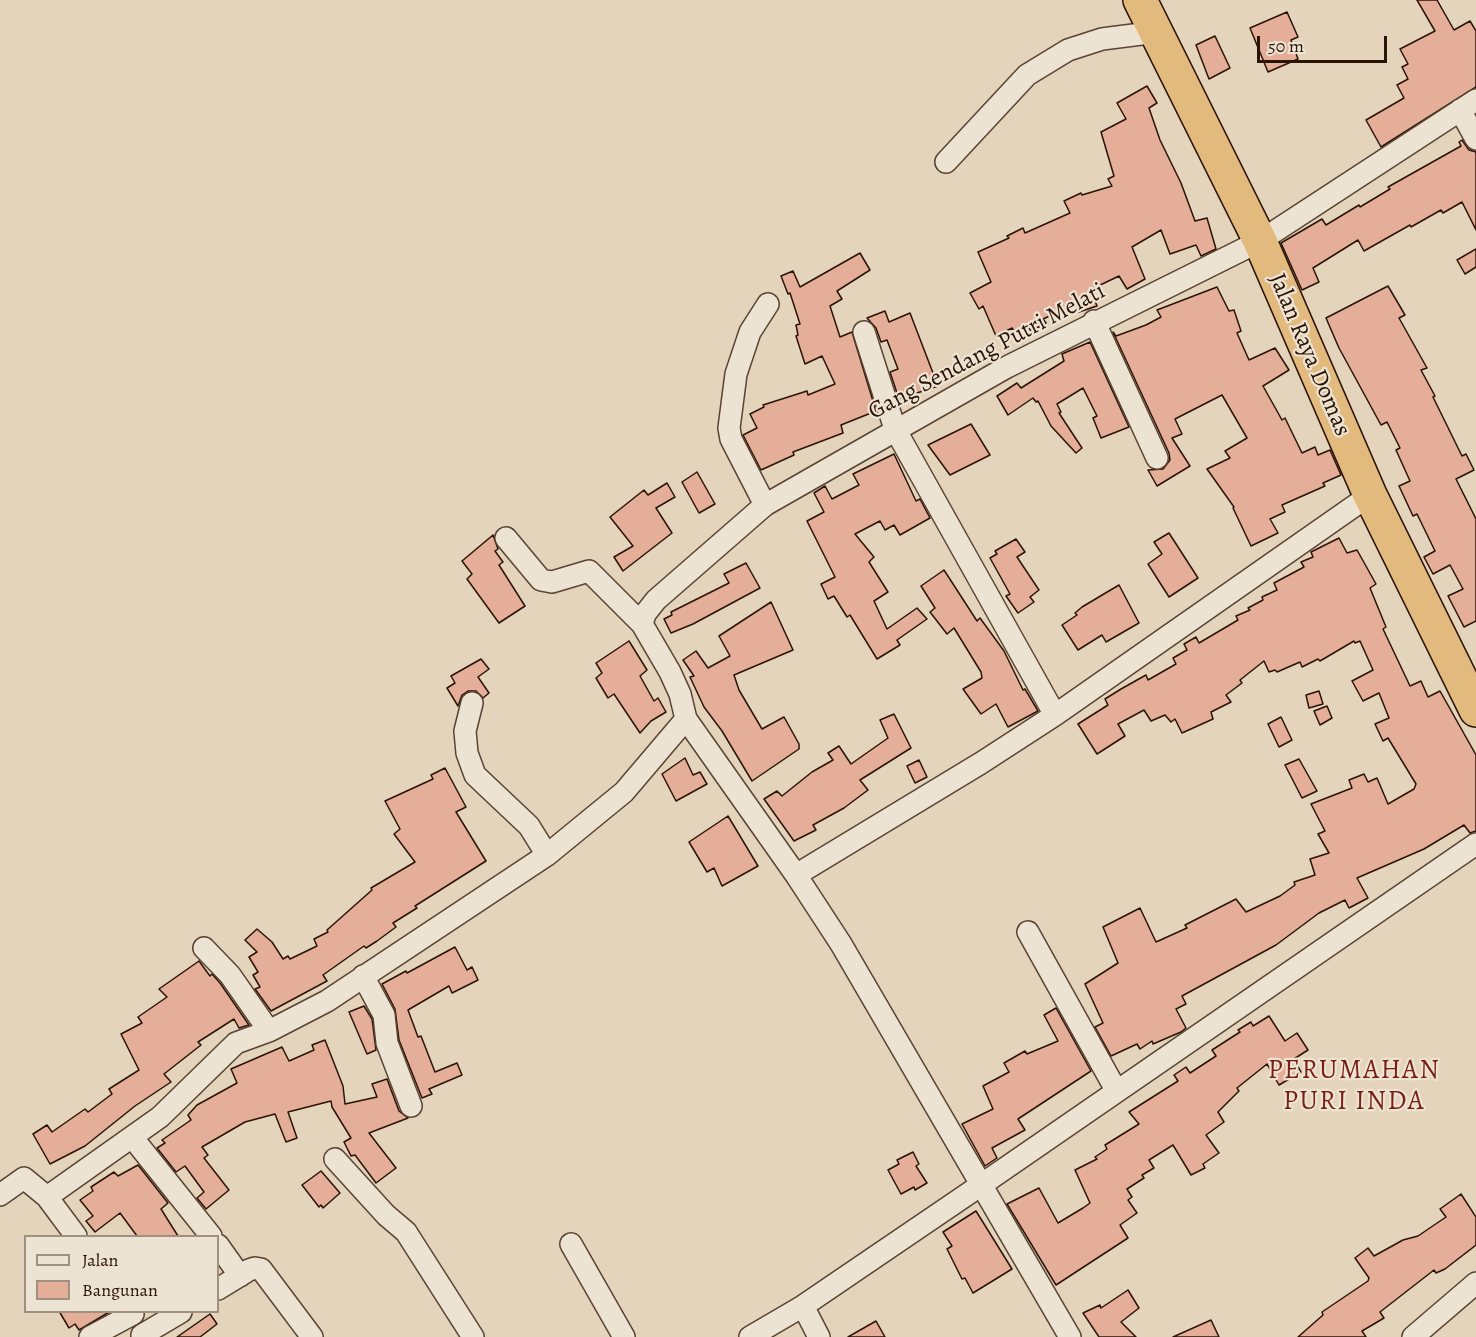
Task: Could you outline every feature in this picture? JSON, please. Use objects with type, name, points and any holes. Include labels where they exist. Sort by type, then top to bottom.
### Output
[{"type":"highway","name":"Jalan Raya Domas","points":[[1140,0],[1260,241],[1370,495],[1476,710]]},
{"type":"street","points":[[946,162],[1027,75],[1058,57],[1102,39],[1157,32]]},
{"type":"street","points":[[1468,105],[1476,139]]},
{"type":"street","name":"Gang Sendang Putri Melati","points":[[642,624],[656,600],[765,505],[895,429],[1094,321],[1260,241],[1468,105]]},
{"type":"street","points":[[765,505],[731,439],[729,428],[736,374],[750,332],[768,304]]},
{"type":"street","points":[[1094,321],[1156,458]]},
{"type":"street","points":[[864,332],[895,429],[1055,715]]},
{"type":"street","points":[[796,874],[981,763],[1055,715],[1370,495]]},
{"type":"street","points":[[506,538],[541,580],[552,582],[589,571],[642,624],[673,680],[686,719],[796,874],[841,944],[1071,1337]]},
{"type":"street","points":[[472,703],[465,731],[467,753],[475,775],[529,826],[547,855]]},
{"type":"street","points":[[47,1197],[160,1117],[229,1048],[327,1000],[547,855],[624,792],[686,719]]},
{"type":"street","points":[[750,1337],[803,1306],[1476,844]]},
{"type":"street","points":[[1028,932],[1116,1090]]},
{"type":"street","points":[[204,948],[230,975],[269,1030]]},
{"type":"street","points":[[363,976],[384,1015],[387,1043],[411,1106]]},
{"type":"street","points":[[132,1137],[210,1235]]},
{"type":"street","points":[[335,1159],[386,1215],[406,1232],[473,1337]]},
{"type":"street","points":[[0,1195],[24,1178],[47,1197],[75,1235]]},
{"type":"street","points":[[571,1244],[624,1337]]},
{"type":"street","points":[[219,1246],[240,1276]]},
{"type":"street","points":[[219,1288],[255,1268],[261,1269],[312,1337]]},
{"type":"street","points":[[1413,1337],[1476,1283]]},
{"type":"street","points":[[803,1306],[819,1337]]},
{"type":"street","points":[[90,1337],[130,1313]]},
{"type":"street","points":[[132,1313],[142,1336],[178,1313]]},
{"type":"building","points":[[1417,0],[1437,0],[1454,30],[1470,21],[1476,31],[1476,87],[1381,147],[1366,120],[1404,98],[1397,85],[1408,79],[1402,67],[1408,64],[1400,49],[1435,31]]},
{"type":"building","points":[[1287,12],[1298,37],[1291,40],[1298,59],[1268,72],[1250,28]]},
{"type":"building","points":[[1215,36],[1230,68],[1209,79],[1196,45]]},
{"type":"building","points":[[1147,86],[1157,103],[1149,108],[1160,140],[1181,183],[1195,221],[1207,218],[1216,249],[1201,256],[1196,245],[1170,254],[1161,230],[1132,247],[1145,279],[1127,289],[1119,276],[1094,288],[1095,292],[1092,293],[1097,306],[1079,312],[1076,304],[1043,319],[1046,323],[1031,331],[1028,326],[1015,332],[1012,328],[996,336],[983,306],[979,309],[970,293],[991,282],[978,252],[1009,238],[1007,236],[1023,228],[1025,233],[1070,213],[1064,201],[1081,193],[1082,195],[1112,186],[1108,179],[1114,176],[1101,132],[1126,119],[1117,103]]},
{"type":"building","points":[[1462,140],[1469,150],[1476,152],[1476,230],[1462,202],[1443,213],[1441,210],[1411,227],[1410,225],[1364,251],[1358,240],[1313,268],[1319,282],[1302,290],[1281,243],[1322,219],[1326,225],[1359,205],[1360,207],[1390,189],[1388,187],[1461,146],[1459,142]]},
{"type":"building","points":[[1476,249],[1476,267],[1465,274],[1457,260]]},
{"type":"building","points":[[860,253],[870,270],[837,291],[842,299],[830,306],[840,337],[852,332],[876,411],[841,425],[843,433],[793,452],[794,455],[761,470],[743,435],[757,428],[750,414],[764,407],[763,405],[807,391],[808,395],[835,384],[822,356],[805,364],[796,336],[798,335],[796,325],[800,324],[790,293],[788,294],[781,276],[793,271],[800,287]]},
{"type":"building","points":[[1388,286],[1405,315],[1399,318],[1427,368],[1421,370],[1435,396],[1433,397],[1462,456],[1466,454],[1474,470],[1456,479],[1476,519],[1476,621],[1464,627],[1448,596],[1463,589],[1450,565],[1433,574],[1424,557],[1435,551],[1417,514],[1413,516],[1399,486],[1410,481],[1396,450],[1400,448],[1387,422],[1381,425],[1339,348],[1326,318]]},
{"type":"building","points":[[1217,287],[1229,311],[1234,310],[1241,331],[1237,333],[1249,360],[1275,348],[1289,370],[1263,386],[1282,420],[1285,418],[1302,453],[1315,447],[1318,455],[1330,450],[1341,475],[1323,483],[1325,486],[1282,505],[1285,512],[1270,519],[1278,533],[1251,546],[1234,507],[1207,469],[1230,458],[1225,451],[1247,438],[1222,395],[1175,419],[1182,434],[1172,438],[1190,466],[1157,486],[1148,470],[1163,469],[1170,460],[1169,453],[1113,332],[1116,336],[1146,325],[1161,317],[1157,310]]},
{"type":"building","points":[[885,311],[889,322],[910,313],[938,386],[899,399],[890,372],[898,369],[887,340],[881,342],[876,328],[867,318]]},
{"type":"building","points":[[1090,342],[1129,427],[1101,438],[1093,418],[1097,416],[1083,388],[1057,404],[1061,412],[1059,413],[1082,448],[1076,453],[1051,426],[1038,401],[1036,402],[1033,398],[1008,415],[997,396],[1017,383],[1021,388],[1064,361],[1062,354]]},
{"type":"building","points":[[971,424],[990,455],[950,475],[928,445]]},
{"type":"building","points":[[894,454],[916,501],[920,499],[930,518],[900,535],[894,525],[885,530],[880,521],[855,534],[874,557],[869,562],[888,592],[874,601],[887,629],[917,608],[927,619],[897,640],[900,645],[877,659],[850,615],[847,617],[834,596],[828,599],[821,584],[835,577],[807,521],[824,512],[814,493],[825,486],[832,499],[859,485],[853,474]]},
{"type":"building","points":[[697,472],[715,504],[699,513],[682,482]]},
{"type":"building","points":[[667,483],[675,497],[656,508],[672,533],[623,571],[614,557],[633,546],[610,517],[644,490],[648,495]]},
{"type":"building","points":[[1169,533],[1198,578],[1169,597],[1148,564],[1162,554],[1154,542]]},
{"type":"building","points":[[493,535],[498,549],[495,551],[503,562],[499,565],[525,606],[499,623],[467,579],[472,574],[462,561]]},
{"type":"building","points":[[1339,538],[1347,553],[1357,550],[1376,584],[1370,588],[1386,627],[1383,629],[1410,686],[1421,681],[1428,697],[1440,691],[1476,755],[1476,831],[1470,833],[1464,825],[1424,849],[1357,878],[1368,898],[1349,908],[1345,900],[1319,913],[1276,945],[1182,996],[1186,1004],[1176,1009],[1186,1028],[1181,1032],[1153,1044],[1152,1041],[1140,1049],[1137,1044],[1111,1056],[1095,1027],[1103,1023],[1085,984],[1118,963],[1103,927],[1140,908],[1156,942],[1187,928],[1185,925],[1236,899],[1246,912],[1280,896],[1295,885],[1294,882],[1315,875],[1310,859],[1329,853],[1318,834],[1325,831],[1311,804],[1352,788],[1349,780],[1364,774],[1368,782],[1377,778],[1388,804],[1414,789],[1416,784],[1388,738],[1383,741],[1375,724],[1389,718],[1379,693],[1363,701],[1352,681],[1373,670],[1360,641],[1355,643],[1354,641],[1320,661],[1318,659],[1302,667],[1300,662],[1277,672],[1275,670],[1269,672],[1264,661],[1240,680],[1242,683],[1226,695],[1231,702],[1211,712],[1213,719],[1182,733],[1175,719],[1171,722],[1165,715],[1151,721],[1144,710],[1118,724],[1125,736],[1097,754],[1078,724],[1108,705],[1105,699],[1121,689],[1146,675],[1148,680],[1176,664],[1173,658],[1187,650],[1184,644],[1196,637],[1199,643],[1238,620],[1236,616],[1250,610],[1248,608],[1263,600],[1262,597],[1277,590],[1274,583],[1304,567],[1301,562],[1313,557],[1311,552]]},
{"type":"building","points":[[1016,539],[1025,552],[1017,557],[1039,590],[1030,597],[1034,602],[1018,613],[1006,596],[1010,594],[990,558],[997,554],[995,551]]},
{"type":"building","points":[[746,563],[760,588],[693,624],[671,633],[664,619],[672,615],[671,612],[729,583],[724,574]]},
{"type":"building","points":[[944,570],[977,621],[980,618],[1004,651],[1023,690],[1025,689],[1038,711],[1008,727],[996,704],[981,714],[963,689],[982,678],[981,672],[954,628],[947,634],[930,612],[935,608],[921,586]]},
{"type":"building","points":[[1119,585],[1139,623],[1106,642],[1102,635],[1078,650],[1062,625],[1077,615],[1075,613],[1082,607]]},
{"type":"building","points":[[771,602],[793,650],[734,675],[739,690],[762,729],[784,717],[799,744],[799,749],[752,781],[722,731],[704,707],[690,677],[694,676],[683,660],[696,651],[708,668],[730,656],[719,636]]},
{"type":"building","points":[[629,641],[647,670],[640,676],[654,701],[658,698],[666,712],[651,721],[640,733],[614,694],[608,698],[596,678],[602,673],[596,663]]},
{"type":"building","points":[[481,659],[489,669],[478,677],[489,693],[483,698],[476,691],[468,691],[462,695],[458,706],[447,688],[455,683],[451,676]]},
{"type":"building","points":[[1319,691],[1323,704],[1309,708],[1306,695]]},
{"type":"building","points":[[1327,706],[1332,718],[1320,725],[1314,711]]},
{"type":"building","points":[[894,714],[911,748],[860,780],[868,790],[844,808],[813,825],[816,830],[794,841],[764,799],[777,791],[782,796],[812,772],[833,760],[828,753],[839,746],[851,764],[888,738],[880,720]]},
{"type":"building","points":[[1281,717],[1292,740],[1279,747],[1268,724]]},
{"type":"building","points":[[685,758],[693,775],[700,772],[707,784],[676,801],[662,774]]},
{"type":"building","points":[[1299,759],[1317,791],[1302,798],[1285,765]]},
{"type":"building","points":[[919,760],[927,777],[915,783],[907,766]]},
{"type":"building","points":[[445,768],[466,807],[456,812],[486,861],[415,906],[417,908],[393,923],[396,927],[323,975],[327,981],[271,1011],[255,989],[260,987],[253,975],[258,972],[249,957],[257,952],[245,940],[257,929],[272,942],[283,959],[288,956],[290,959],[317,946],[314,939],[328,932],[327,930],[372,890],[371,888],[415,862],[394,834],[400,829],[385,801],[433,779],[431,775]]},
{"type":"building","points":[[728,816],[758,866],[722,886],[714,868],[707,872],[689,842]]},
{"type":"building","points":[[455,947],[467,970],[472,967],[478,980],[452,993],[449,986],[408,1010],[435,1072],[457,1063],[462,1075],[429,1089],[432,1094],[422,1098],[399,1040],[395,1009],[382,984]]},
{"type":"building","points":[[199,961],[210,976],[212,974],[220,983],[249,1025],[239,1028],[234,1019],[198,1042],[201,1045],[164,1074],[171,1082],[135,1106],[85,1146],[50,1164],[33,1134],[47,1125],[52,1132],[85,1109],[88,1112],[112,1094],[109,1089],[139,1070],[121,1034],[142,1023],[138,1017],[167,997],[159,989]]},
{"type":"building","points":[[364,1006],[372,1019],[376,1050],[367,1054],[349,1012]]},
{"type":"building","points":[[1056,1008],[1091,1071],[1018,1119],[1025,1130],[992,1148],[997,1158],[985,1166],[962,1124],[993,1109],[983,1086],[1009,1072],[1004,1063],[1025,1051],[1027,1054],[1058,1041],[1044,1015]]},
{"type":"building","points":[[1269,1016],[1285,1041],[1297,1033],[1308,1050],[1294,1059],[1301,1072],[1279,1085],[1267,1064],[1237,1088],[1239,1091],[1218,1112],[1224,1122],[1206,1135],[1219,1153],[1203,1164],[1205,1168],[1191,1175],[1173,1145],[1149,1160],[1154,1168],[1142,1175],[1144,1178],[1127,1189],[1132,1197],[1128,1200],[1137,1213],[1120,1225],[1128,1238],[1056,1285],[1007,1204],[1039,1188],[1058,1223],[1090,1203],[1075,1170],[1097,1159],[1095,1157],[1107,1149],[1105,1145],[1139,1124],[1129,1112],[1178,1081],[1174,1075],[1186,1067],[1190,1073],[1216,1056],[1212,1050],[1240,1032],[1238,1030],[1251,1022],[1253,1026]]},
{"type":"building","points":[[325,1040],[343,1086],[345,1104],[377,1097],[372,1084],[387,1079],[399,1111],[408,1118],[369,1133],[396,1168],[376,1183],[355,1155],[351,1156],[344,1142],[351,1138],[332,1107],[331,1101],[288,1112],[297,1138],[286,1142],[275,1114],[245,1122],[202,1147],[208,1155],[204,1158],[229,1190],[206,1209],[197,1198],[204,1192],[185,1166],[176,1172],[157,1148],[165,1143],[162,1140],[191,1120],[188,1115],[197,1105],[237,1083],[231,1069],[282,1047],[289,1061],[314,1050],[312,1045]]},
{"type":"building","points":[[913,1152],[919,1164],[916,1166],[927,1183],[901,1194],[888,1170],[899,1164],[897,1160]]},
{"type":"building","points":[[138,1165],[168,1203],[161,1209],[177,1235],[136,1235],[120,1213],[95,1232],[86,1221],[93,1216],[80,1200],[93,1191],[91,1187],[114,1172],[118,1176]]},
{"type":"building","points":[[321,1171],[340,1193],[323,1208],[321,1205],[319,1207],[302,1185]]},
{"type":"building","points":[[1461,1194],[1476,1217],[1476,1245],[1445,1269],[1436,1273],[1434,1270],[1380,1312],[1384,1318],[1362,1331],[1366,1337],[1298,1337],[1323,1315],[1322,1312],[1368,1281],[1369,1278],[1355,1258],[1368,1248],[1374,1256],[1403,1240],[1418,1236],[1446,1217],[1440,1209]]},
{"type":"building","points":[[976,1211],[1012,1269],[973,1293],[965,1278],[962,1279],[947,1249],[952,1246],[943,1232]]},
{"type":"building","points":[[1128,1290],[1139,1308],[1121,1322],[1136,1337],[1099,1337],[1083,1313],[1100,1305],[1101,1308]]},
{"type":"building","points":[[60,1313],[108,1313],[79,1330],[75,1324],[69,1328]]},
{"type":"building","points":[[210,1314],[217,1324],[200,1337],[177,1337]]},
{"type":"building","points":[[1211,1320],[1219,1337],[1173,1337]]},
{"type":"building","points":[[876,1321],[885,1337],[848,1337]]},
{"type":"district","name":"PERUMAHAN PURI INDA","points":[[1354,1086]]}]
